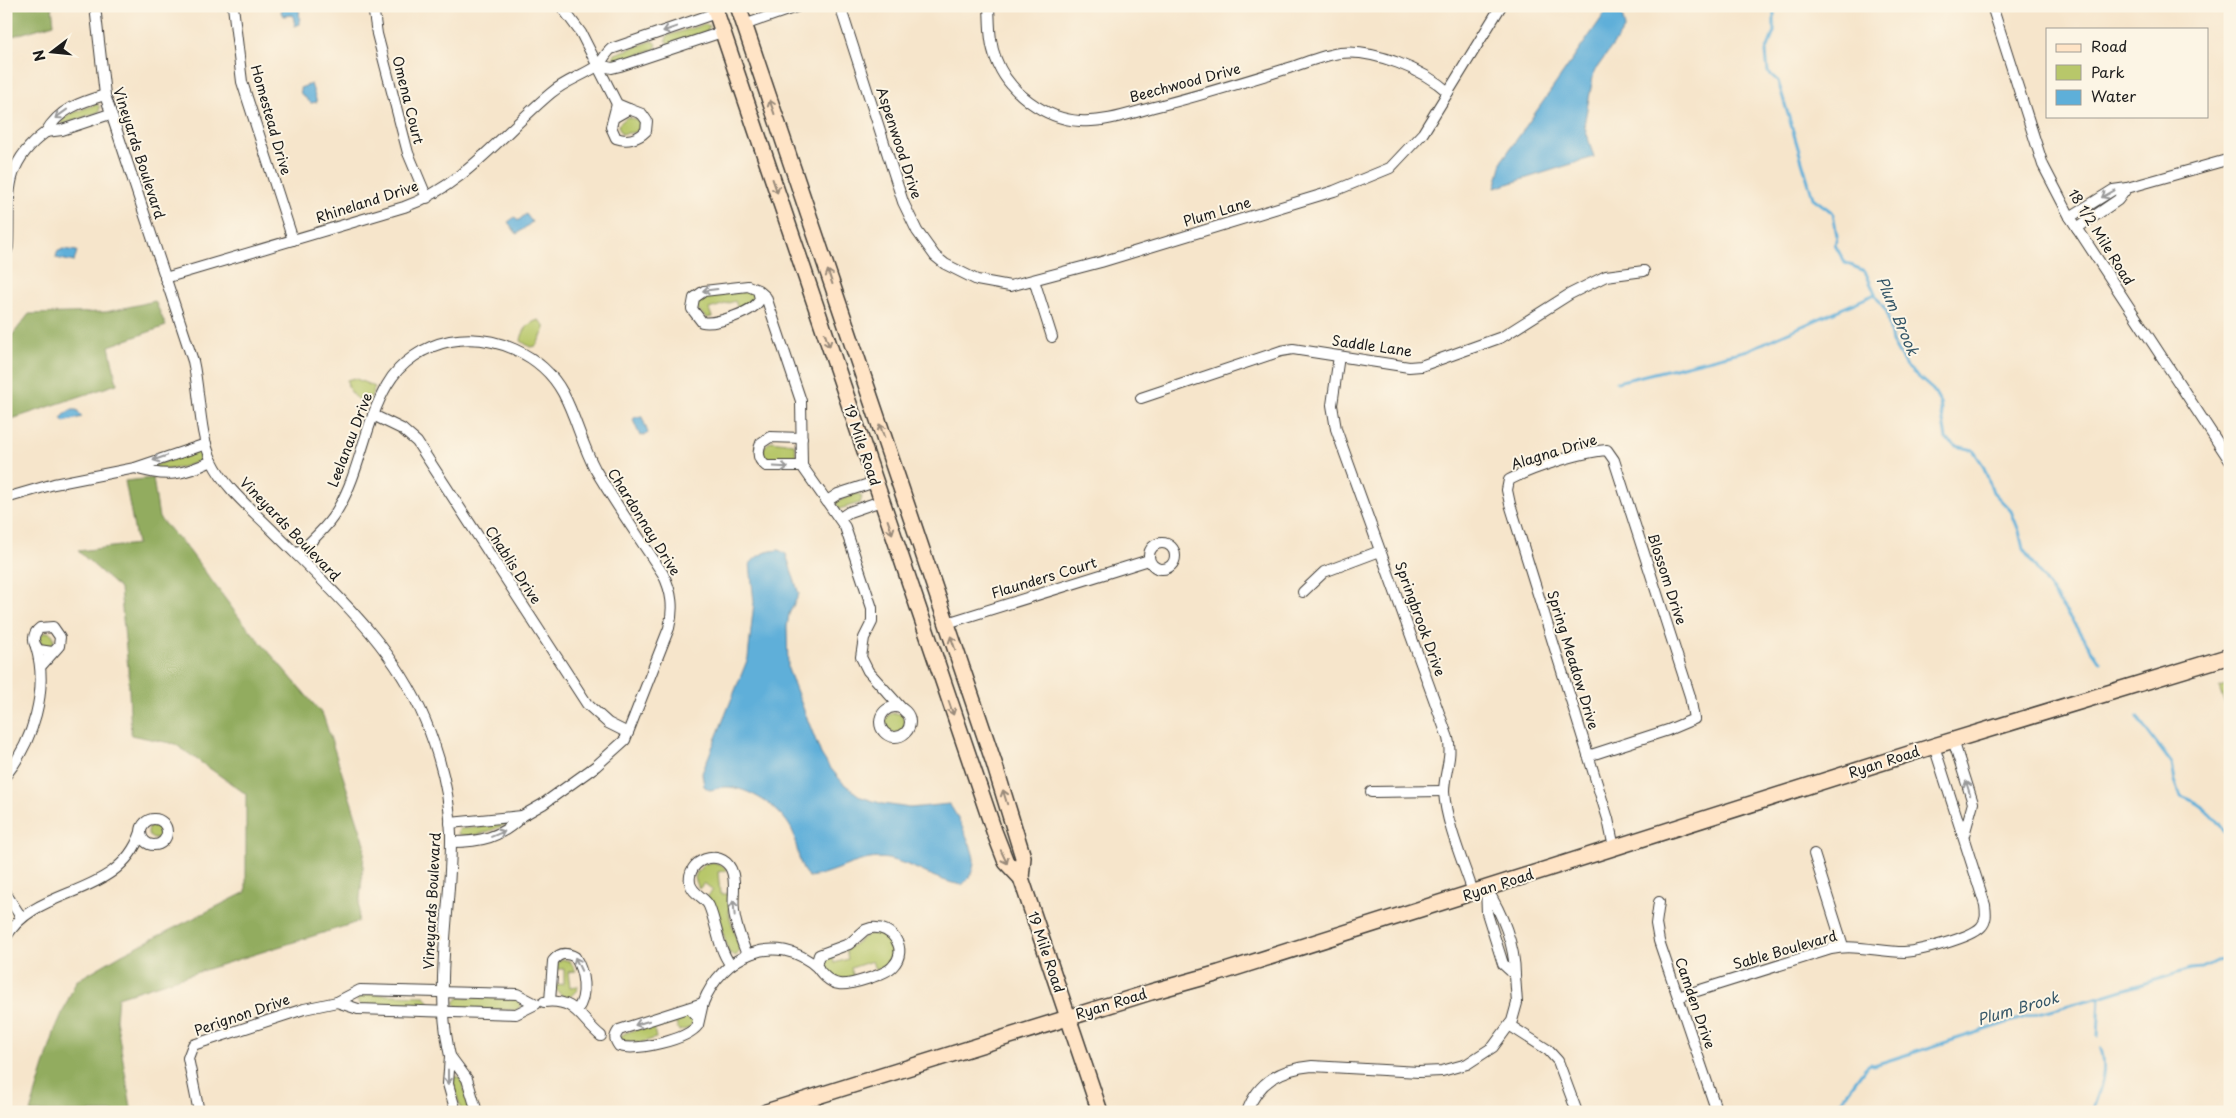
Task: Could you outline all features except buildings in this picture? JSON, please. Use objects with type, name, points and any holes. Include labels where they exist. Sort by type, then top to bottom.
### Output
[{"type":"main road","name":"19 Mile Road","points":[[741,7],[744,25],[947,623],[1024,857],[1021,878]]},
{"type":"main road","name":"19 Mile Road","points":[[715,10],[994,832],[1006,862],[1021,878],[1100,1112]]},
{"type":"main road","points":[[759,140],[770,146],[777,145],[783,140]]},
{"type":"main road","points":[[874,480],[879,472],[887,470],[898,478]]},
{"type":"main road","name":"Ryan Road","points":[[766,1112],[1219,973],[1934,746],[2230,656]]},
{"type":"main road","points":[[935,662],[946,670],[954,669],[960,664]]},
{"type":"main road","points":[[994,832],[1005,836],[1015,830]]},
{"type":"street","name":"Vineyards Boulevard","points":[[95,6],[105,95],[198,383],[206,444],[212,461],[236,494],[375,638],[404,679],[434,743],[446,792],[450,822],[451,842],[442,1012],[450,1056],[448,1084],[456,1112]]},
{"type":"street","name":"Homestead Drive","points":[[233,6],[242,82],[293,240]]},
{"type":"street","name":"Omena Court","points":[[373,6],[377,34],[408,153],[426,198]]},
{"type":"street","points":[[561,6],[581,33],[617,104],[611,127],[616,138],[628,140],[641,136],[646,131],[647,121],[638,111],[617,104]]},
{"type":"street","points":[[744,25],[799,6]]},
{"type":"street","name":"Aspenwood Drive","points":[[840,6],[903,202],[917,231],[935,256],[958,272]]},
{"type":"street","name":"Beechwood Drive","points":[[989,6],[990,34],[995,58],[1002,72],[1021,96],[1050,114],[1079,121],[1099,120],[1207,94],[1339,53],[1363,53],[1393,61],[1421,74],[1448,92]]},
{"type":"street","name":"Plum Lane","points":[[958,272],[978,280],[1010,286],[1101,262],[1334,190],[1390,168],[1423,133],[1501,6]]},
{"type":"street","name":"18 1/2 Mile Road","points":[[1992,6],[2043,165],[2070,217],[2230,461]]},
{"type":"street","name":"Rhineland Drive","points":[[165,278],[426,198],[465,173],[560,85],[598,65],[605,54],[612,49],[715,10]]},
{"type":"street","name":"Rhineland Drive","points":[[598,65],[612,68],[620,66],[722,32]]},
{"type":"street","points":[[6,252],[8,247],[8,183],[18,161],[28,147],[46,132],[53,120],[63,112],[105,95]]},
{"type":"street","points":[[615,117],[629,109]]},
{"type":"street","points":[[46,132],[62,130],[110,114]]},
{"type":"street","points":[[2070,217],[2113,190],[2127,188],[2230,159]]},
{"type":"street","points":[[2077,228],[2118,200],[2127,188]]},
{"type":"street","name":"Saddle Lane","points":[[1141,398],[1281,351],[1293,349],[1409,367],[1420,366],[1502,336],[1570,294],[1606,276],[1644,271]]},
{"type":"street","points":[[1034,280],[1052,337]]},
{"type":"street","points":[[769,304],[707,323],[698,319],[692,309],[694,298],[704,291],[748,286],[758,290],[766,297],[769,304],[801,401],[802,466],[840,518],[872,608],[872,622],[864,638],[861,658],[864,666],[905,712],[909,720],[908,730],[900,736],[891,737],[880,726],[881,717],[888,710],[897,708],[905,712]]},
{"type":"street","points":[[754,309],[760,299],[758,290]]},
{"type":"street","name":"Leelanau Drive","points":[[296,555],[326,526],[339,508],[373,415],[394,374],[409,360],[432,346],[458,340],[485,340],[508,346],[524,355]]},
{"type":"street","name":"Chardonnay Drive","points":[[451,842],[474,841],[495,836],[509,829],[522,816],[596,766],[617,749],[628,733],[669,628],[673,609],[670,591],[663,574],[594,467],[563,393],[548,372],[524,355]]},
{"type":"street","name":"Springbrook Drive","points":[[1339,356],[1332,405],[1336,429],[1448,738],[1451,749],[1444,791],[1450,819],[1479,890],[1503,964],[1515,975],[1517,1003],[1509,1025]]},
{"type":"street","name":"Chablis Drive","points":[[373,415],[394,424],[417,442],[587,704],[608,723],[628,733]]},
{"type":"street","points":[[802,438],[770,437],[761,443],[758,453],[759,459],[766,466],[802,466]]},
{"type":"street","points":[[6,498],[54,484],[135,468],[206,444]]},
{"type":"street","name":"Alagna Drive","points":[[1509,480],[1521,474],[1593,452],[1606,450]]},
{"type":"street","name":"Blossom Drive","points":[[1588,756],[1668,730],[1694,719],[1690,696],[1614,460],[1606,450]]},
{"type":"street","points":[[135,468],[154,474],[174,475],[212,461]]},
{"type":"street","points":[[827,501],[838,494],[874,480]]},
{"type":"street","name":"Spring Meadow Drive","points":[[1509,480],[1507,490],[1510,504],[1608,819],[1614,848]]},
{"type":"street","points":[[840,518],[850,512],[881,502]]},
{"type":"street","points":[[1303,592],[1324,572],[1380,551]]},
{"type":"street","name":"Flaunders Court","points":[[947,623],[1149,560]]},
{"type":"street","points":[[6,776],[22,753],[30,735],[38,699],[41,666],[34,639],[37,630],[44,626],[53,627],[60,637],[59,646],[41,666]]},
{"type":"street","points":[[36,647],[43,652],[52,652]]},
{"type":"street","points":[[888,694],[888,710]]},
{"type":"street","points":[[1954,740],[1973,803],[1964,835]]},
{"type":"street","name":"Sable Boulevard","points":[[1678,997],[1843,946],[1911,951],[1969,934],[1981,927],[1985,921],[1985,905],[1934,746]]},
{"type":"street","points":[[1371,792],[1444,791]]},
{"type":"street","name":"Chardonnay Drive","points":[[450,822],[522,816]]},
{"type":"street","points":[[6,937],[21,918],[40,906],[99,881],[134,849],[147,820],[156,818],[164,822],[168,830],[166,839],[160,844],[134,849]]},
{"type":"street","points":[[141,832],[144,840],[151,845]]},
{"type":"street","points":[[1814,854],[1843,946]]},
{"type":"street","points":[[730,964],[709,906],[696,893],[690,883],[692,869],[702,860],[714,857],[720,859],[725,861],[732,871],[734,916],[747,955]]},
{"type":"street","points":[[6,894],[21,918]]},
{"type":"street","name":"Camden Drive","points":[[1659,902],[1656,924],[1657,933],[1717,1112]]},
{"type":"street","points":[[577,1010],[583,994],[581,971],[575,957],[566,953],[557,956],[553,961],[550,1001],[568,1004],[577,1010],[601,1036],[619,1046],[639,1048],[690,1033],[698,1025],[704,1003],[716,980],[730,964],[747,955],[774,950],[804,958],[835,983],[848,984],[888,970],[896,962],[899,950],[892,933],[876,927],[865,930],[849,944],[804,958]]},
{"type":"street","points":[[818,968],[816,961],[821,953]]},
{"type":"street","name":"Perignon Drive","points":[[198,1112],[197,1094],[188,1063],[188,1053],[193,1045],[304,1009],[337,1002],[360,990],[517,994],[536,1004]]},
{"type":"street","name":"Perignon Drive","points":[[337,1002],[358,1009],[516,1014],[536,1004],[550,1001]]},
{"type":"street","points":[[601,1036],[704,1003]]},
{"type":"street","points":[[689,1008],[696,1013],[698,1025]]},
{"type":"street","points":[[1247,1112],[1252,1101],[1270,1078],[1294,1068],[1312,1066],[1419,1072],[1457,1067],[1474,1060],[1493,1048],[1509,1025],[1548,1050],[1558,1061],[1577,1112]]},
{"type":"street","points":[[619,1030],[614,1039],[619,1046]]},
{"type":"street","name":"Vineyards Boulevard","points":[[450,1056],[467,1079],[477,1112]]},
{"type":"green space","points":[[6,6],[52,6],[54,24],[6,38]]},
{"type":"green space","points":[[705,24],[710,26],[707,31],[669,44],[666,41],[667,36]]},
{"type":"green space","points":[[652,41],[657,44],[655,49],[617,61],[613,59],[615,54]]},
{"type":"green space","points":[[97,104],[100,107],[99,112],[63,124],[60,122],[70,114]]},
{"type":"green space","points":[[627,117],[639,120],[640,127],[636,132],[621,134],[618,125]]},
{"type":"green space","points":[[748,291],[755,296],[752,304],[738,309],[735,301],[709,309],[712,317],[706,318],[697,309],[699,300],[704,296]]},
{"type":"green space","points":[[155,301],[166,326],[109,346],[117,384],[6,421],[6,343],[29,314],[106,312]]},
{"type":"green space","points":[[539,320],[544,326],[544,331],[536,346],[530,347],[521,341],[524,330]]},
{"type":"green space","points":[[354,378],[375,387],[368,403],[357,398],[351,392],[347,380]]},
{"type":"green space","points":[[771,441],[794,444],[796,453],[793,462],[770,463],[763,457],[764,447]]},
{"type":"green space","points":[[198,452],[202,459],[192,464],[172,469],[154,467],[155,465]]},
{"type":"green space","points":[[153,478],[159,518],[188,549],[238,616],[323,715],[365,844],[358,922],[118,997],[116,1019],[131,1107],[129,1112],[30,1112],[55,1030],[76,981],[122,954],[246,892],[246,794],[175,744],[131,735],[128,668],[120,589],[78,551],[137,544],[125,481]]},
{"type":"green space","points":[[857,493],[862,497],[860,503],[839,509],[836,502]]},
{"type":"green space","points":[[44,632],[50,632],[54,639],[50,646],[44,646],[40,642],[40,636]]},
{"type":"green space","points":[[2230,684],[2230,720],[2219,687]]},
{"type":"green space","points":[[895,713],[902,716],[905,723],[902,730],[895,733],[888,730],[885,723],[888,716]]},
{"type":"green space","points":[[503,821],[505,825],[482,834],[464,836],[458,834],[459,829],[482,827]]},
{"type":"green space","points":[[152,825],[158,825],[162,832],[158,839],[152,839],[148,835],[148,829]]},
{"type":"green space","points":[[713,862],[722,865],[727,870],[718,872],[720,894],[729,894],[729,915],[740,950],[736,956],[729,953],[715,907],[707,897],[713,890],[704,883],[699,889],[695,878],[697,872],[704,864]]},
{"type":"green space","points":[[879,932],[891,942],[894,948],[893,958],[883,967],[875,970],[872,961],[851,968],[854,977],[849,978],[834,977],[824,968],[822,962],[826,956],[832,955],[834,963],[848,959],[846,950],[867,935]]},
{"type":"green space","points":[[562,959],[570,961],[576,971],[568,972],[570,987],[578,986],[577,990],[569,998],[560,994],[556,988],[556,985],[564,984],[564,969],[556,969],[557,963]]},
{"type":"green space","points":[[361,994],[425,996],[429,1002],[423,1008],[361,1006],[357,1000]]},
{"type":"green space","points":[[460,997],[517,999],[521,1005],[517,1010],[458,1008],[454,1002]]},
{"type":"green space","points":[[687,1014],[693,1020],[690,1028],[679,1031],[676,1023],[654,1029],[656,1038],[640,1043],[620,1040],[620,1037],[625,1033]]},
{"type":"green space","points":[[455,1076],[461,1078],[471,1112],[462,1112],[452,1081]]},
{"type":"water","points":[[1610,6],[1620,6],[1625,28],[1594,72],[1584,125],[1594,157],[1495,188],[1503,159]]},
{"type":"water","points":[[299,7],[300,24],[295,26],[293,15],[283,16],[281,12],[282,9]]},
{"type":"water","points":[[311,84],[317,102],[311,103],[301,94],[300,88]]},
{"type":"water","points":[[526,214],[532,222],[517,234],[508,222],[515,217],[518,221]]},
{"type":"water","points":[[63,249],[77,251],[74,262],[56,258],[57,252]]},
{"type":"water","points":[[70,410],[77,410],[82,417],[64,422],[61,418]]},
{"type":"water","points":[[635,417],[642,417],[648,433],[646,435],[640,436],[633,420]]},
{"type":"water","points":[[779,550],[786,554],[799,594],[789,614],[787,627],[788,669],[821,754],[843,783],[861,797],[883,804],[910,808],[949,804],[956,815],[974,856],[972,871],[962,885],[943,880],[898,861],[878,858],[868,859],[809,877],[801,864],[794,834],[781,814],[763,800],[743,790],[724,787],[709,790],[704,786],[702,773],[748,658],[754,602],[750,564],[763,554]]},
{"type":"waterway","name":"Plum Brook","points":[[1774,6],[1774,32],[1766,52],[1768,72],[1778,81],[1813,198],[1833,213],[1837,236],[1835,245],[1845,263],[1865,271],[1875,294],[1887,313],[1892,342],[1906,366],[1933,390],[1940,403],[1946,439],[1956,446],[1973,450],[1983,465],[1993,492],[2011,511],[2019,531],[2023,549],[2100,662]]},
{"type":"waterway","points":[[1617,382],[1748,350],[1875,294]]},
{"type":"waterway","name":"Plum Brook","points":[[2137,717],[2172,764],[2175,781],[2181,796],[2197,803],[2210,813],[2230,841]]},
{"type":"waterway","name":"Plum Brook","points":[[1833,1112],[1865,1068],[1870,1064],[1874,1065],[2035,1014],[2100,997],[2191,969],[2202,968],[2216,961],[2230,959]]},
{"type":"waterway","points":[[2098,1037],[2100,997]]},
{"type":"waterway","points":[[2092,1112],[2103,1073],[2104,1065],[2101,1048]]}]
